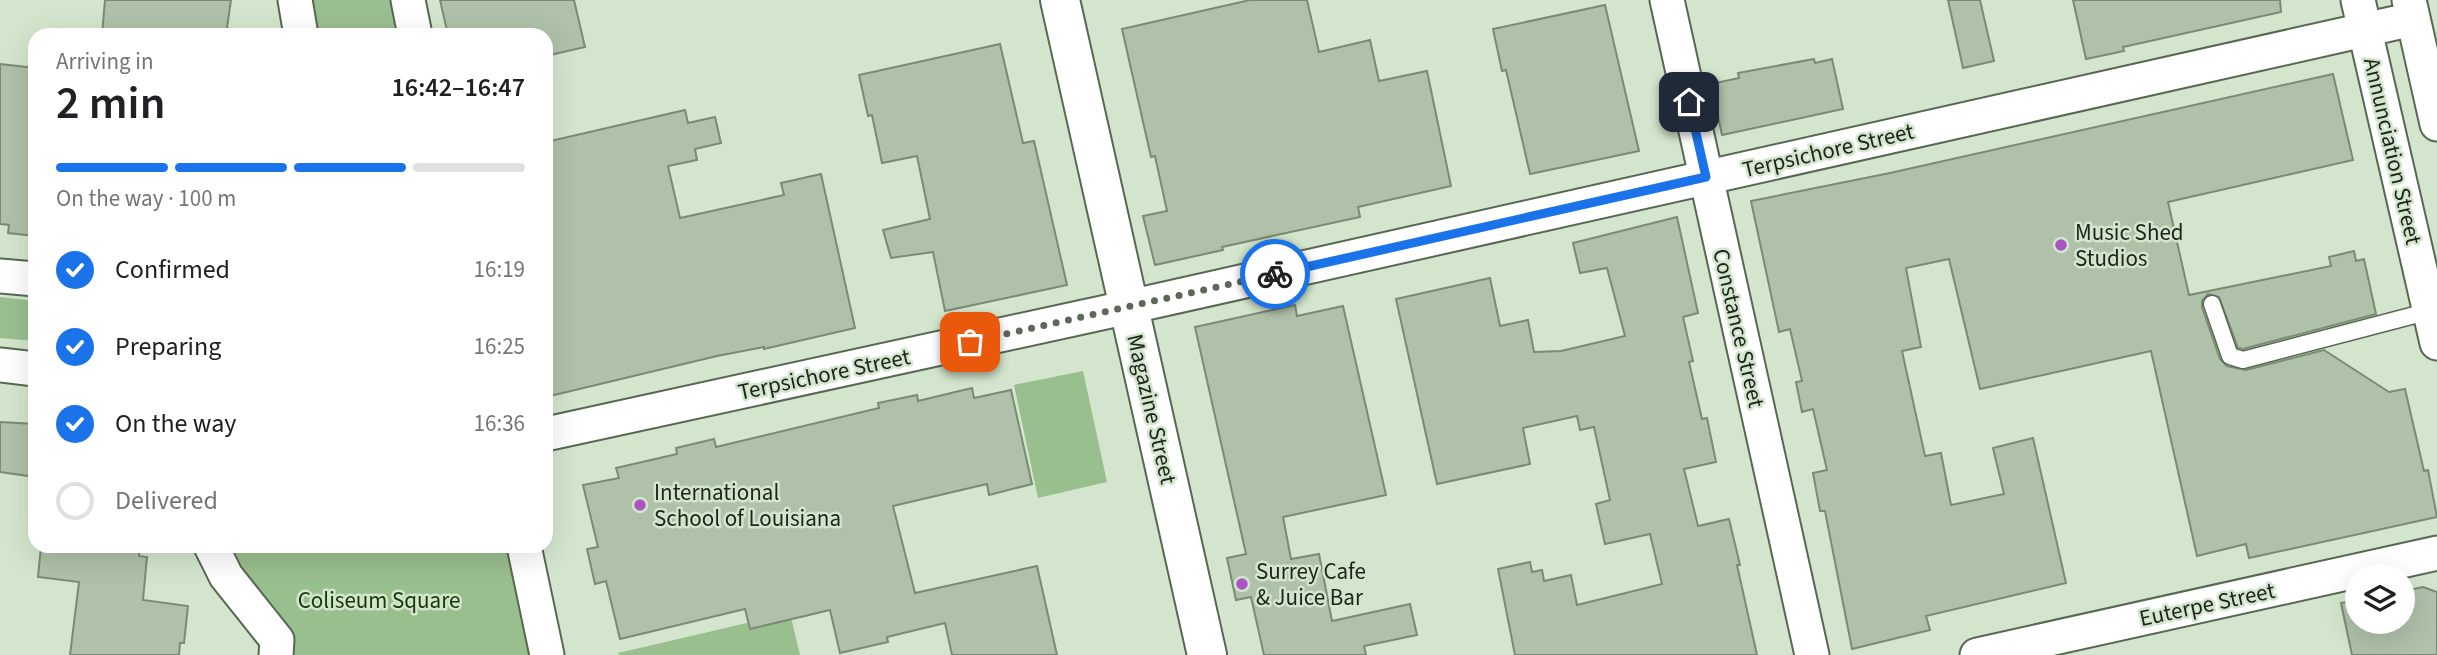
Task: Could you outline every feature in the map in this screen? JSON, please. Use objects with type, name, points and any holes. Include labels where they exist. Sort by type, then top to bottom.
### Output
[{"type":"street","points":[[295,0],[300,28]]},
{"type":"street","points":[[408,0],[414,28]]},
{"type":"street","name":"Magazine Street","points":[[1060,0],[1207,655]]},
{"type":"street","name":"Constance Street","points":[[1667,0],[1812,655]]},
{"type":"street","name":"Terpsichore Street","points":[[553,432],[1129,307],[1706,177],[2362,15],[2420,28]]},
{"type":"street","name":"Annunciation Street","points":[[2362,15],[2437,343]]},
{"type":"street","points":[[2420,28],[2437,124]]},
{"type":"street","points":[[0,276],[28,278]]},
{"type":"street","points":[[0,365],[28,368]]},
{"type":"street","points":[[214,553],[226,576],[277,640],[276,655]]},
{"type":"street","points":[[525,553],[547,655]]},
{"type":"street","name":"Euterpe Street","points":[[1977,655],[2437,553]]},
{"type":"lane","points":[[2212,304],[2230,356],[2243,360],[2430,311]]},
{"type":"green space","points":[[295,0],[408,0],[414,28],[300,28]]},
{"type":"green space","points":[[0,297],[28,300],[28,340],[0,338]]},
{"type":"green space","points":[[1083,371],[1107,482],[1038,498],[1014,385]]},
{"type":"green space","name":"Coliseum Square","points":[[215,553],[525,553],[547,655],[276,655]]},
{"type":"green space","points":[[790,613],[800,655],[618,653]]},
{"type":"building","points":[[105,0],[231,0],[227,28],[103,28]]},
{"type":"building","points":[[440,0],[574,0],[585,47],[553,54],[553,28],[446,28]]},
{"type":"building","points":[[1250,0],[1307,0],[1319,52],[1370,40],[1379,81],[1427,71],[1451,186],[1358,207],[1360,217],[1222,247],[1223,250],[1155,265],[1143,216],[1167,211],[1155,156],[1151,157],[1122,29]]},
{"type":"building","points":[[1948,0],[1980,0],[1994,61],[1963,68]]},
{"type":"building","points":[[2073,0],[2280,0],[2281,12],[2123,47],[2124,51],[2086,59]]},
{"type":"building","points":[[1605,5],[1639,151],[1530,174],[1506,70],[1502,71],[1493,29]]},
{"type":"building","points":[[1000,44],[1023,143],[1034,141],[1067,285],[945,311],[933,252],[891,258],[883,230],[930,219],[917,156],[882,163],[872,115],[868,116],[859,75]]},
{"type":"building","points":[[1814,59],[1815,63],[1832,59],[1843,109],[1722,135],[1711,84],[1739,78],[1738,73]]},
{"type":"building","points":[[0,64],[28,67],[28,235],[8,233],[9,225],[0,224]]},
{"type":"building","points":[[2333,74],[2353,160],[2168,202],[2189,295],[2331,266],[2329,257],[2354,251],[2356,261],[2364,259],[2376,314],[2243,349],[2238,348],[2219,297],[2208,294],[2202,301],[2202,307],[2220,359],[2227,366],[2246,370],[2324,350],[2389,392],[2405,389],[2424,471],[2428,470],[2437,517],[2249,558],[2246,544],[2197,556],[2151,351],[1980,389],[1949,259],[1906,268],[1921,347],[1902,351],[1925,456],[1941,453],[1951,505],[2004,494],[1993,448],[2033,438],[2066,583],[1926,616],[1930,630],[1852,649],[1825,511],[1820,511],[1813,473],[1827,470],[1813,409],[1802,412],[1796,382],[1802,381],[1790,329],[1779,332],[1751,201],[1890,173]]},
{"type":"building","points":[[685,110],[688,123],[715,117],[721,143],[695,149],[697,160],[668,166],[680,218],[784,195],[781,183],[821,174],[855,328],[764,349],[717,356],[553,395],[553,140]]},
{"type":"building","points":[[1677,217],[1698,313],[1683,317],[1693,361],[1689,362],[1702,419],[1707,418],[1716,462],[1684,469],[1698,526],[1729,519],[1757,655],[1515,655],[1498,569],[1530,562],[1532,572],[1542,570],[1544,581],[1571,575],[1577,605],[1662,584],[1650,534],[1605,544],[1596,504],[1610,500],[1594,427],[1580,430],[1577,416],[1523,428],[1530,464],[1437,484],[1396,299],[1490,278],[1500,326],[1528,320],[1534,352],[1561,351],[1625,336],[1607,268],[1580,273],[1573,243]]},
{"type":"building","points":[[1295,305],[1297,316],[1343,306],[1386,495],[1283,517],[1291,559],[1319,554],[1332,621],[1410,604],[1417,635],[1364,646],[1366,655],[1264,655],[1251,597],[1236,600],[1227,558],[1246,554],[1195,327]]},
{"type":"building","points":[[972,388],[974,398],[1011,390],[1032,484],[989,495],[987,484],[893,506],[915,593],[1037,566],[1057,655],[952,655],[945,623],[887,637],[888,642],[840,653],[830,610],[750,629],[745,609],[620,639],[606,581],[595,584],[587,549],[598,547],[583,485],[619,478],[616,468],[677,454],[676,448],[714,439],[716,447],[879,408],[878,403],[917,395],[918,401]]},
{"type":"building","points":[[0,422],[28,424],[28,476],[0,472]]},
{"type":"building","points":[[40,553],[139,553],[139,556],[147,557],[143,600],[188,606],[184,643],[180,643],[179,655],[70,655],[79,582],[38,577]]},
{"type":"building","points":[[2423,587],[2437,592],[2437,655],[2352,655],[2348,634],[2415,634],[2415,589]]},
{"type":"building","points":[[2345,602],[2345,622],[2341,603]]},
{"type":"way so far","points":[[970,342],[1275,274]]},
{"type":"place","name":"Music Shed Studios","points":[[2061,245]]},
{"type":"place","name":"International School of Louisiana","points":[[640,505]]},
{"type":"place","name":"Surrey Cafe & Juice Bar","points":[[1242,584]]},
{"type":"route","points":[[1275,274],[1706,177],[1689,102]]}]
